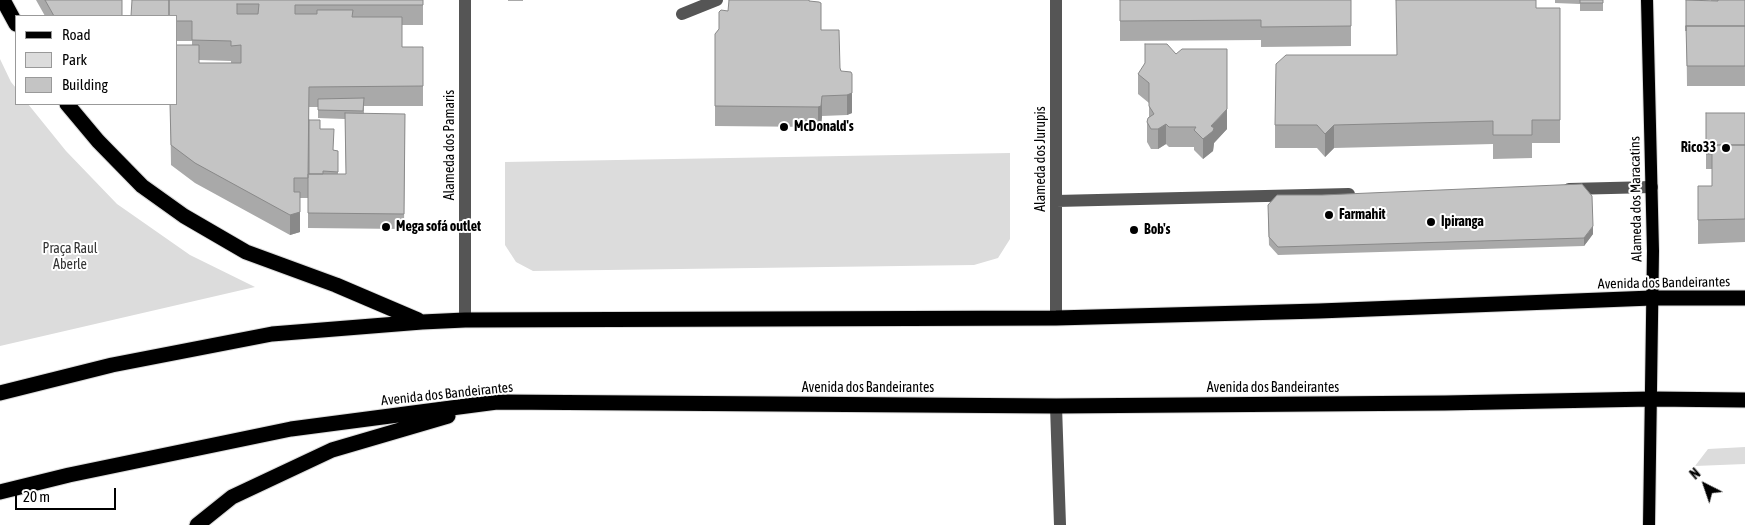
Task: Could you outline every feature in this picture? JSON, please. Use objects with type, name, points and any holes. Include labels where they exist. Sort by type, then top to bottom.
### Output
[{"type":"highway","points":[[3,0],[15,22]]},
{"type":"highway","points":[[68,105],[98,141],[142,186],[184,216],[246,252],[336,286],[422,322]]},
{"type":"highway","name":"Avenida dos Bandeirantes","points":[[0,393],[112,365],[272,334],[422,322],[465,320],[1056,318],[1319,311],[1652,298],[1745,298]]},
{"type":"highway","name":"Avenida dos Bandeirantes","points":[[0,492],[69,474],[291,429],[497,402],[1056,406],[1445,403],[1651,399],[1745,400]]},
{"type":"highway","points":[[197,525],[232,497],[332,450],[497,402]]},
{"type":"main road","name":"Alameda dos Maracatins","points":[[1647,0],[1652,187],[1649,525]]},
{"type":"street","name":"Alameda dos Pamaris","points":[[465,0],[465,320]]},
{"type":"street","points":[[682,14],[717,0]]},
{"type":"street","name":"Alameda dos Jurupis","points":[[1056,0],[1056,318]]},
{"type":"street","points":[[1552,189],[1652,187]]},
{"type":"street","points":[[1056,201],[1362,194]]},
{"type":"street","points":[[1056,406],[1060,525]]},
{"type":"green space","name":"Praça Raul Aberle","points":[[0,59],[15,87],[15,105],[29,105],[66,151],[117,204],[190,255],[255,287],[0,346]]},
{"type":"green space","points":[[1010,153],[1010,239],[998,258],[974,265],[533,271],[516,262],[505,245],[505,162]]},
{"type":"green space","points":[[1745,447],[1745,464],[1695,466],[1708,449]]},
{"type":"building","points":[[45,0],[122,0],[122,15],[53,15]]},
{"type":"building","points":[[132,0],[169,0],[169,15],[131,15]]},
{"type":"building","points":[[169,0],[423,0],[423,5],[295,5],[295,14],[317,14],[317,10],[353,10],[352,17],[402,17],[402,47],[423,47],[423,86],[309,87],[308,178],[294,178],[294,192],[300,192],[300,212],[290,215],[195,163],[171,145],[170,105],[178,105],[178,45],[199,45],[199,63],[241,63],[241,45],[231,46],[231,41],[192,40],[192,21],[178,21],[178,15],[169,15]],"holes":[[[237,4],[259,4],[258,14],[237,14]]]},
{"type":"building","points":[[729,0],[809,0],[821,3],[821,30],[839,30],[840,68],[841,71],[851,72],[852,74],[852,93],[822,96],[821,106],[818,107],[715,106],[715,34],[719,29],[719,12],[721,10],[728,11]]},
{"type":"building","points":[[1120,0],[1351,0],[1351,26],[1261,27],[1261,20],[1120,21]]},
{"type":"building","points":[[1396,0],[1536,0],[1536,8],[1560,8],[1560,120],[1532,120],[1532,135],[1493,135],[1493,121],[1334,125],[1325,134],[1317,125],[1275,125],[1276,64],[1286,55],[1397,55]]},
{"type":"building","points":[[1580,0],[1603,0],[1603,3],[1580,3]]},
{"type":"building","points":[[1686,0],[1745,0],[1745,26],[1686,26]]},
{"type":"building","points":[[1686,26],[1745,26],[1745,66],[1687,66]]},
{"type":"building","points":[[1145,44],[1167,44],[1176,54],[1182,49],[1227,49],[1227,109],[1211,126],[1214,128],[1213,131],[1203,139],[1194,130],[1196,127],[1169,127],[1166,124],[1158,129],[1151,129],[1147,122],[1148,118],[1154,114],[1149,106],[1149,83],[1138,74],[1145,63]]},
{"type":"building","points":[[364,98],[363,111],[318,110],[318,99]]},
{"type":"building","points":[[345,113],[405,114],[404,214],[308,213],[308,174],[346,174]]},
{"type":"building","points":[[1706,113],[1745,113],[1745,145],[1712,145],[1712,154],[1706,154]]},
{"type":"building","points":[[309,120],[320,120],[320,129],[334,129],[333,150],[338,151],[338,172],[323,171],[323,174],[309,174]]},
{"type":"building","points":[[1712,145],[1745,145],[1745,219],[1698,220],[1698,186],[1712,186]]},
{"type":"building","name":"Ipiranga","points":[[1582,184],[1592,196],[1593,226],[1584,238],[1278,247],[1269,237],[1268,205],[1277,195],[1322,195]]},
{"type":"place","name":"McDonald's","points":[[784,127]]},
{"type":"place","name":"Rico33","points":[[1726,148]]},
{"type":"place","name":"Farmahit","points":[[1329,215]]},
{"type":"place","name":"Ipiranga","points":[[1431,222]]},
{"type":"place","name":"Mega sofá outlet","points":[[386,227]]},
{"type":"place","name":"Bob's","points":[[1134,230]]}]
